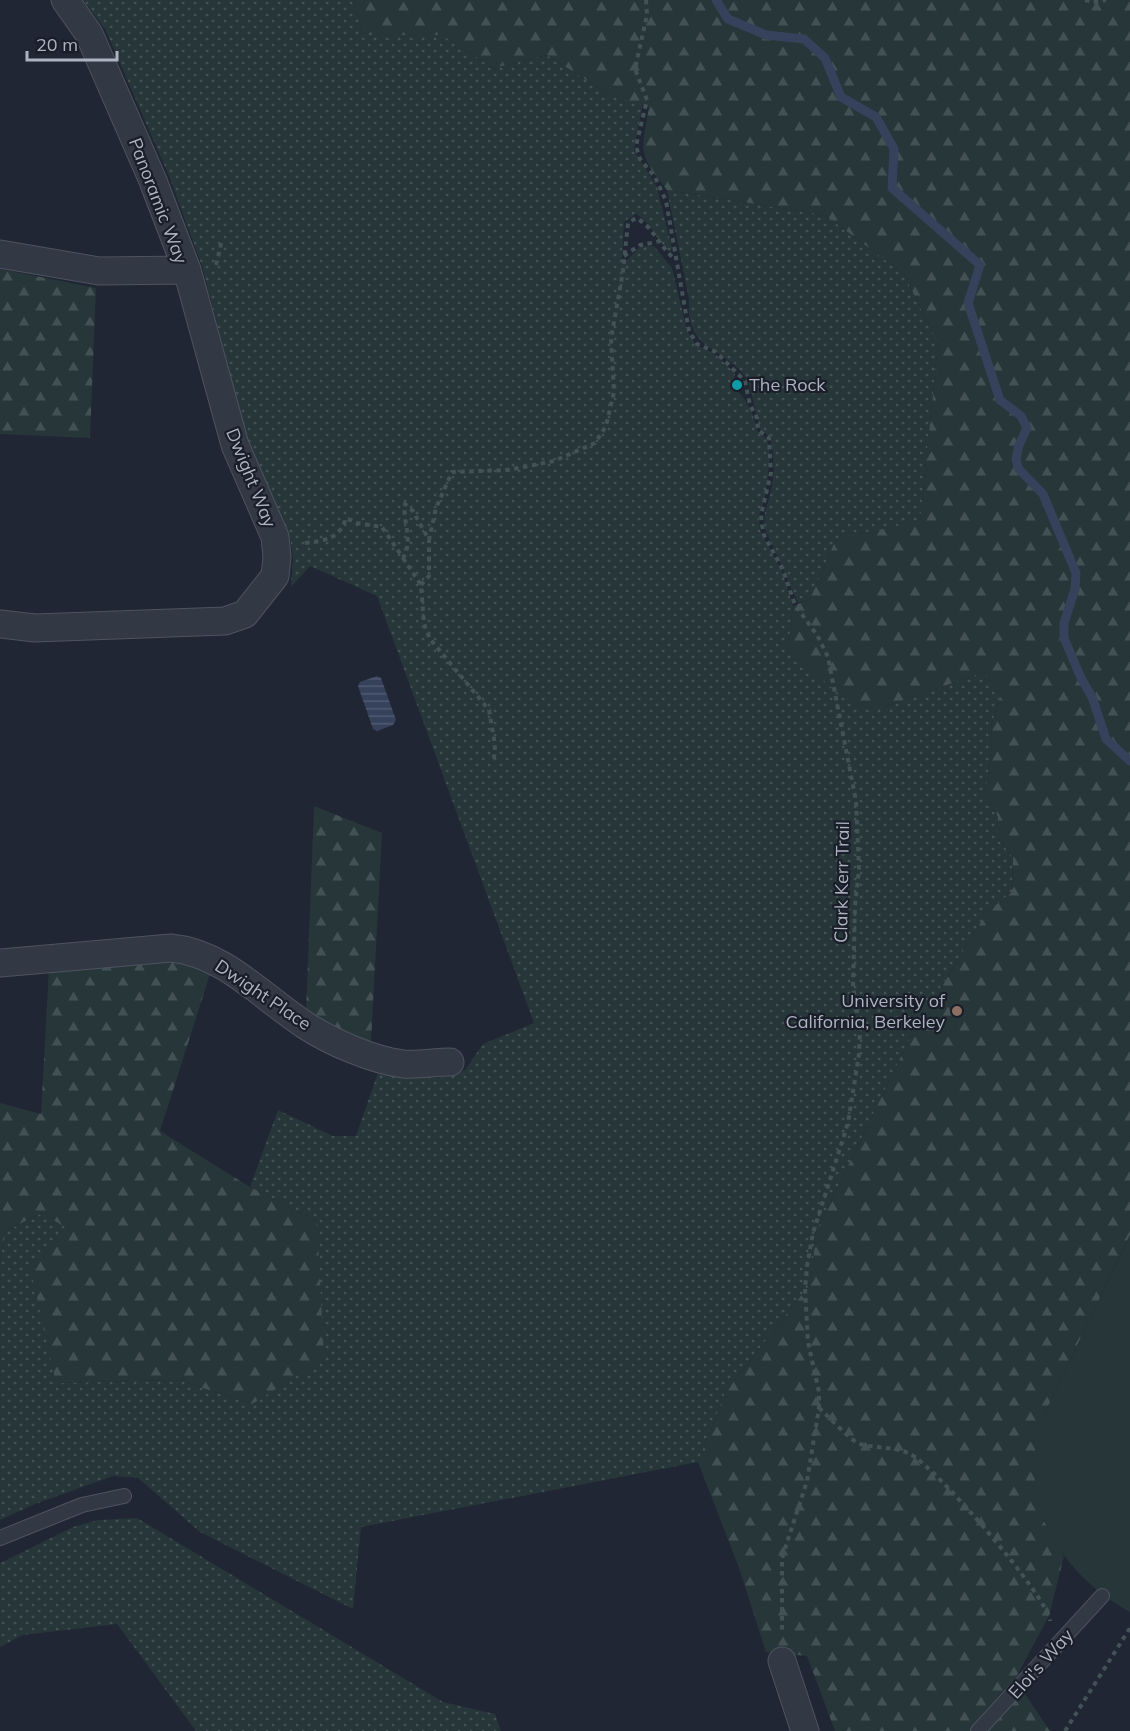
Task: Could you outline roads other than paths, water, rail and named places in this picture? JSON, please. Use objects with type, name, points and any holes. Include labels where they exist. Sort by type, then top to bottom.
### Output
[{"type":"street","name":"Panoramic Way","points":[[0,254],[99,270],[187,270],[153,181],[89,34],[65,0]]},
{"type":"street","name":"Dwight Way","points":[[0,624],[35,628],[225,621],[245,614],[275,576],[275,537],[235,445],[187,270]]},
{"type":"street","name":"Dwight Place","points":[[0,963],[171,948],[189,950],[243,979],[306,1026],[339,1045],[403,1064],[450,1062]]},
{"type":"street","points":[[782,1660],[805,1731]]},
{"type":"lane","points":[[0,1538],[82,1505],[124,1496]]},
{"type":"lane","name":"Eloi's Way","points":[[978,1731],[1102,1596]]},
{"type":"water","points":[[377,676],[381,678],[396,720],[393,725],[377,731],[373,729],[358,686],[360,682]]},
{"type":"waterway","points":[[716,0],[728,19],[766,35],[804,39],[825,58],[841,97],[876,117],[894,149],[892,188],[980,265],[968,303],[1000,400],[1021,416],[1027,428],[1019,445],[1016,459],[1018,468],[1043,494],[1076,573],[1075,589],[1064,623],[1064,638],[1092,697],[1106,739],[1130,761]]},
{"type":"place","name":"The Rock","points":[[737,385]]},
{"type":"place","name":"University of California, Berkeley","points":[[957,1011]]}]
